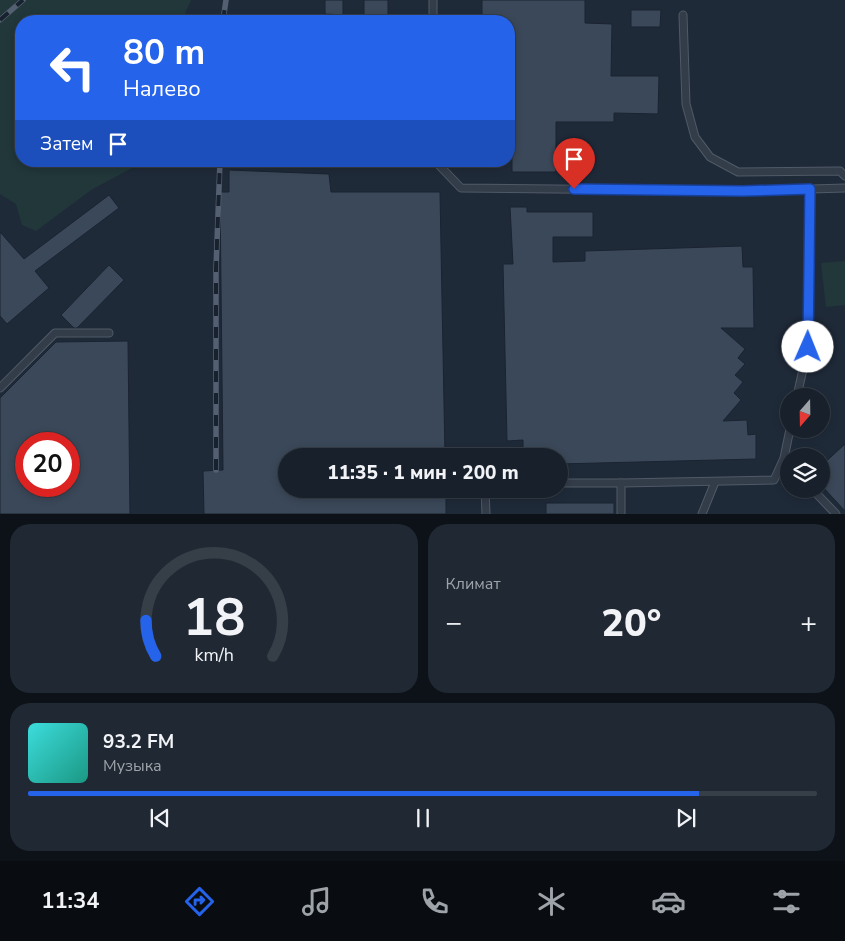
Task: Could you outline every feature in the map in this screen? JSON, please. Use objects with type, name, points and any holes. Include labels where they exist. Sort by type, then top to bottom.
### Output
[{"type":"lane","points":[[433,0],[433,15]]},
{"type":"lane","points":[[683,15],[686,104],[694,137],[710,157],[738,172],[840,170],[845,176]]},
{"type":"lane","points":[[441,167],[461,188],[733,191],[845,188]]},
{"type":"lane","points":[[799,388],[808,347],[810,189]]},
{"type":"lane","points":[[0,388],[55,333],[109,333]]},
{"type":"lane","points":[[568,483],[774,480],[780,470]]},
{"type":"lane","points":[[702,514],[715,482]]},
{"type":"lane","points":[[621,514],[622,483]]},
{"type":"lane","points":[[486,498],[486,514]]},
{"type":"lane","points":[[821,498],[836,514]]},
{"type":"green space","points":[[0,0],[191,0],[185,15],[15,15],[15,167],[134,167],[91,190],[36,231],[22,225],[16,204],[0,194]]},
{"type":"green space","points":[[845,261],[845,305],[826,307],[821,263]]},
{"type":"building","points":[[325,0],[343,0],[343,15],[325,14]]},
{"type":"building","points":[[364,0],[388,0],[388,15],[364,15]]},
{"type":"building","points":[[482,0],[585,0],[585,23],[612,24],[611,76],[659,76],[658,114],[614,113],[614,122],[556,122],[556,172],[512,172],[512,167],[515,167],[515,15],[482,15]]},
{"type":"building","points":[[631,10],[661,10],[660,27],[631,27]]},
{"type":"building","points":[[229,170],[329,174],[331,192],[440,192],[445,448],[278,448],[278,498],[446,498],[446,514],[204,514],[203,471],[223,470],[220,192],[229,192]]},
{"type":"building","points":[[109,195],[119,208],[35,271],[49,288],[7,324],[0,316],[0,232],[24,259]]},
{"type":"building","points":[[510,207],[527,207],[527,212],[593,212],[593,237],[553,237],[553,262],[585,261],[585,251],[742,246],[743,267],[753,267],[754,328],[721,328],[745,349],[738,358],[745,364],[735,375],[743,382],[734,393],[741,400],[723,421],[747,420],[748,435],[756,434],[756,459],[568,464],[568,448],[523,448],[523,440],[507,441],[503,264],[513,264]]},
{"type":"building","points":[[109,265],[124,280],[77,328],[74,328],[61,315]]},
{"type":"building","points":[[128,341],[130,514],[0,514],[0,398],[56,342]]},
{"type":"building","points":[[845,444],[845,511],[830,495],[830,458]]},
{"type":"building","points":[[546,503],[614,503],[614,514],[546,514]]},
{"type":"railway","points":[[0,20],[23,0]]},
{"type":"railway","points":[[224,15],[226,0]]},
{"type":"railway","points":[[216,470],[216,269],[220,167]]},
{"type":"route","points":[[574,189],[743,191],[810,189],[808,347]]}]
